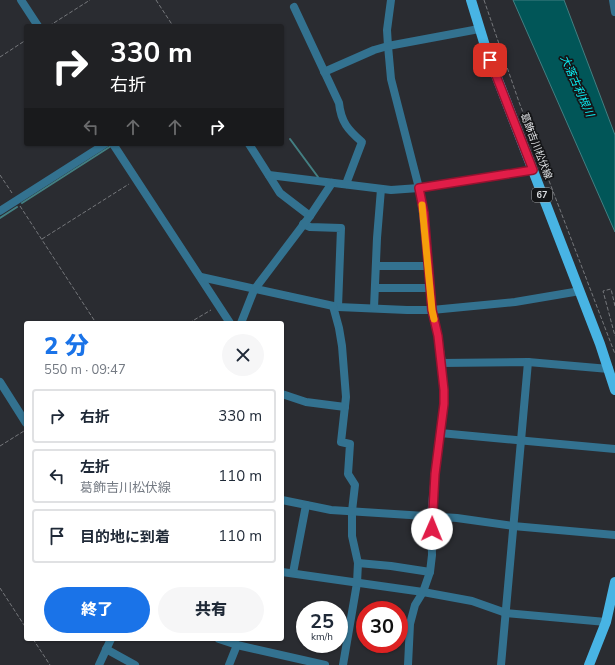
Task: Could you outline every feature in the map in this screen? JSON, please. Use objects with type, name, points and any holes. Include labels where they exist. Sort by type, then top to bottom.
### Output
[{"type":"main road","name":"葛飾吉川松伏線","points":[[471,0],[495,72],[580,291],[609,369],[615,390]]},
{"type":"main road","points":[[589,665],[606,622],[615,582]]},
{"type":"street","points":[[21,0],[37,24]]},
{"type":"street","points":[[391,0],[387,30],[392,79],[424,213],[432,310],[438,336],[444,390],[444,404],[431,516],[432,555],[430,572],[423,592],[415,605],[410,624],[408,665]]},
{"type":"street","points":[[613,0],[615,12]]},
{"type":"street","points":[[294,7],[339,103],[340,115],[350,131],[362,142],[346,184]]},
{"type":"street","points":[[324,72],[374,50],[388,46],[480,29]]},
{"type":"street","points":[[0,211],[102,146]]},
{"type":"street","points":[[114,146],[229,321]]},
{"type":"street","points":[[250,146],[280,193],[310,216]]},
{"type":"street","points":[[269,175],[391,190],[419,188],[533,170]]},
{"type":"street","points":[[242,321],[254,290],[310,216],[332,183]]},
{"type":"street","points":[[374,308],[381,189]]},
{"type":"street","points":[[303,224],[310,227],[341,228],[336,307],[342,346],[346,397],[341,442],[350,444],[348,474],[355,485],[352,511],[352,536],[358,563],[357,583],[343,665]]},
{"type":"street","points":[[376,266],[429,266]]},
{"type":"street","points":[[201,277],[336,307],[432,310],[515,302],[580,291]]},
{"type":"street","points":[[375,288],[430,288]]},
{"type":"street","points":[[442,363],[528,362],[609,369]]},
{"type":"street","points":[[501,665],[528,362]]},
{"type":"street","points":[[0,382],[24,419]]},
{"type":"street","points":[[284,395],[306,402],[345,407]]},
{"type":"street","points":[[440,433],[615,449]]},
{"type":"street","points":[[284,500],[331,510],[457,518],[513,526],[615,536]]},
{"type":"street","points":[[294,573],[306,505]]},
{"type":"street","points":[[358,563],[430,572]]},
{"type":"street","points":[[284,572],[423,592],[472,601],[506,613],[606,622]]},
{"type":"street","points":[[99,665],[110,641]]},
{"type":"street","points":[[225,641],[325,665]]},
{"type":"street","points":[[229,665],[238,645]]},
{"type":"street","points":[[106,649],[135,665]]},
{"type":"path","points":[[52,24],[90,0]]},
{"type":"path","points":[[156,0],[172,24]]},
{"type":"path","points":[[484,0],[519,102],[615,354]]},
{"type":"path","points":[[0,57],[24,41]]},
{"type":"path","points":[[0,175],[95,321]]},
{"type":"path","points":[[42,240],[136,179]]},
{"type":"path","points":[[615,306],[611,289],[603,291],[615,336]]},
{"type":"path","points":[[192,321],[218,305]]},
{"type":"path","points":[[611,343],[615,341]]},
{"type":"path","points":[[0,446],[24,430]]},
{"type":"path","points":[[0,588],[24,625]]},
{"type":"path","points":[[34,641],[50,665]]},
{"type":"water","name":"大落古利根川","points":[[513,0],[564,0],[615,135],[615,232]]},
{"type":"waterway","points":[[290,139],[318,177]]},
{"type":"waterway","points":[[22,203],[111,146]]},
{"type":"waterway","points":[[0,218],[17,207]]},
{"type":"slow traffic","points":[[422,205],[434,319]]},
{"type":"route","points":[[432,529],[431,516],[444,404],[444,381],[438,336],[432,310],[424,213],[419,188],[533,170],[490,60]]}]
